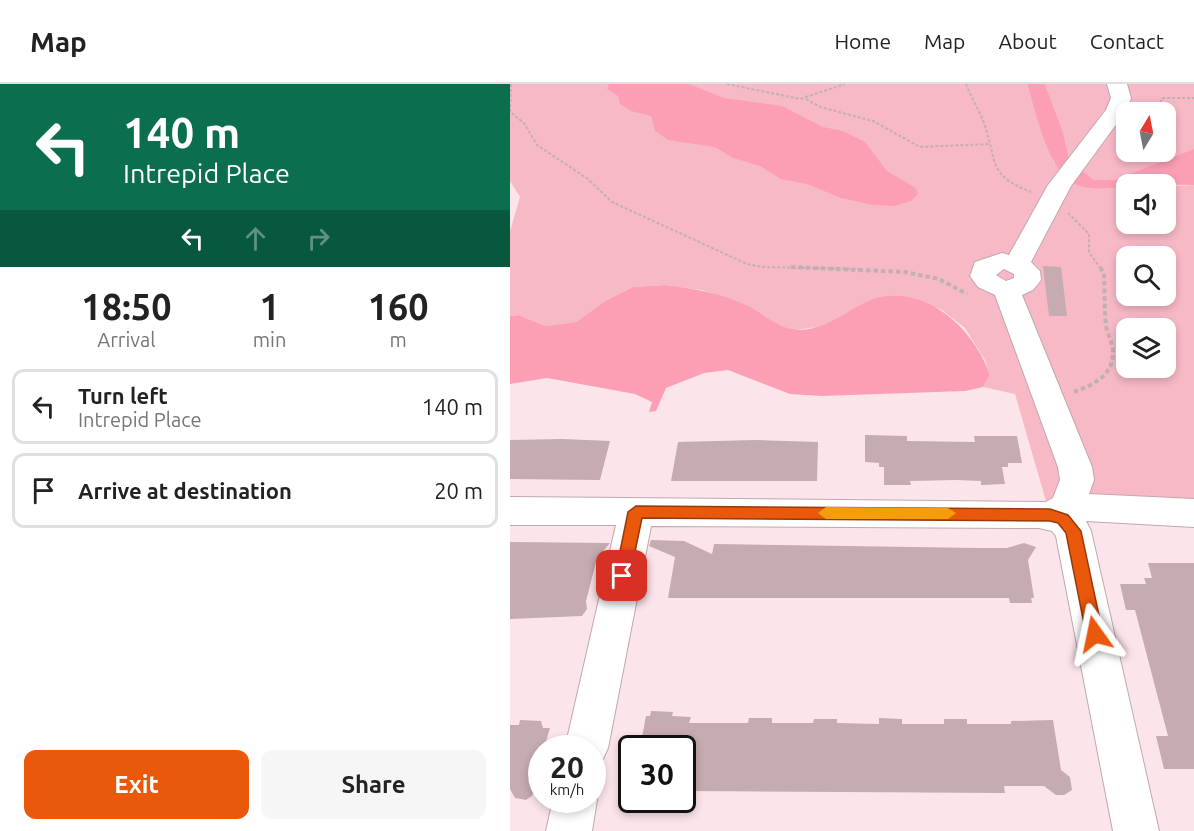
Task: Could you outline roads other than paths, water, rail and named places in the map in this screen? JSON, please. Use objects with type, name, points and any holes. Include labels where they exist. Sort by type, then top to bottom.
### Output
[{"type":"street","points":[[1058,511],[1077,480],[1075,467],[1048,397],[1013,289],[1057,193],[1116,111],[1121,98],[1117,84]]},
{"type":"street","points":[[510,511],[1194,513]]},
{"type":"street","points":[[1058,511],[1073,531],[1136,831]]},
{"type":"street","points":[[589,735],[636,512]]},
{"type":"street","points":[[569,831],[572,813]]}]
